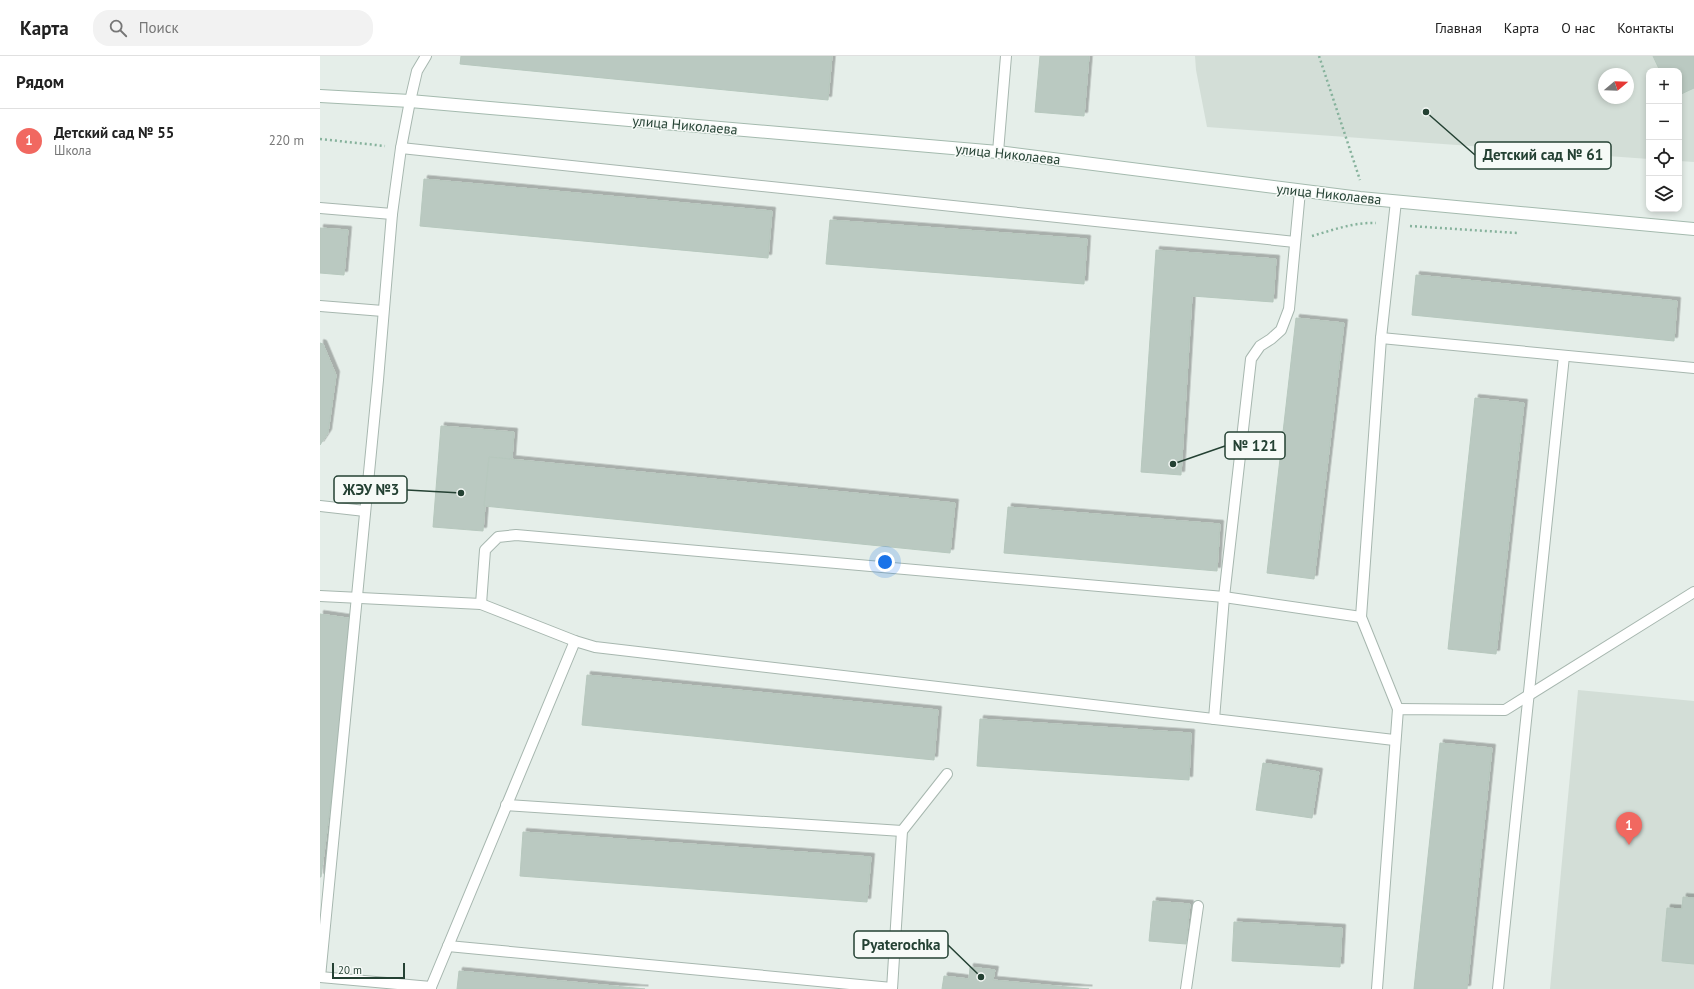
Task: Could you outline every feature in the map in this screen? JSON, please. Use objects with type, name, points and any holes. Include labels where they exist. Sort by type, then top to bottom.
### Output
[{"type":"main road","name":"улица Николаева","points":[[320,96],[410,101],[998,152],[1300,191],[1694,229]]},
{"type":"lane","points":[[426,56],[417,71],[410,101],[401,148],[392,214],[358,597],[320,977],[431,988],[575,641]]},
{"type":"lane","points":[[998,152],[1006,56]]},
{"type":"lane","points":[[401,148],[1295,242]]},
{"type":"lane","points":[[1214,719],[1224,597],[1251,359],[1260,346],[1281,330],[1289,309],[1300,191]]},
{"type":"lane","points":[[1377,989],[1394,740],[1398,709],[1361,617],[1381,338],[1392,224],[1396,201]]},
{"type":"lane","points":[[320,208],[392,214]]},
{"type":"lane","points":[[320,306],[383,311]]},
{"type":"lane","points":[[1381,338],[1694,368]]},
{"type":"lane","points":[[1498,989],[1564,356]]},
{"type":"lane","points":[[320,506],[365,511]]},
{"type":"lane","points":[[481,604],[485,550],[498,537],[516,535],[1224,597],[1361,617]]},
{"type":"lane","points":[[1398,709],[1505,710],[1694,592]]},
{"type":"lane","points":[[320,596],[481,604],[575,641],[595,647],[1394,740]]},
{"type":"lane","points":[[448,946],[892,988],[902,831],[947,774]]},
{"type":"lane","points":[[506,805],[902,831]]},
{"type":"lane","points":[[1186,989],[1198,906]]},
{"type":"path","points":[[1319,56],[1362,185]]},
{"type":"path","points":[[320,138],[401,148]]},
{"type":"path","points":[[1295,242],[1346,226],[1366,222],[1519,233]]},
{"type":"shaded area","points":[[1195,56],[1694,56],[1694,162],[1682,161],[1682,68],[1646,68],[1646,159],[1207,127],[1196,70]]},
{"type":"shaded area","points":[[1578,690],[1694,701],[1694,989],[1550,989]]},
{"type":"building","points":[[461,56],[832,56],[828,100],[460,64]]},
{"type":"building","points":[[1040,56],[1089,56],[1084,116],[1035,112]]},
{"type":"building","points":[[1653,56],[1694,56],[1694,88],[1682,94],[1682,68],[1659,68]]},
{"type":"building","points":[[424,179],[772,211],[768,258],[420,226]]},
{"type":"building","points":[[830,220],[1087,239],[1084,284],[826,264]]},
{"type":"building","points":[[320,228],[348,230],[344,275],[320,273]]},
{"type":"building","points":[[1156,250],[1276,259],[1273,302],[1192,296],[1181,475],[1141,472]]},
{"type":"building","points":[[1416,275],[1677,301],[1674,341],[1412,315]]},
{"type":"building","points":[[1296,318],[1344,323],[1314,579],[1267,573]]},
{"type":"building","points":[[320,343],[323,344],[336,375],[328,433],[320,445]]},
{"type":"building","points":[[1475,398],[1524,403],[1496,654],[1448,649]]},
{"type":"building","points":[[441,426],[514,432],[512,459],[489,457],[483,531],[433,527]]},
{"type":"building","points":[[489,457],[955,503],[950,553],[484,506]]},
{"type":"building","points":[[1008,507],[1220,524],[1217,571],[1004,553]]},
{"type":"building","points":[[320,614],[354,619],[321,877],[320,877]]},
{"type":"building","points":[[587,675],[938,710],[934,760],[582,725]]},
{"type":"building","points":[[980,719],[1191,733],[1189,780],[977,766]]},
{"type":"building","points":[[1440,743],[1492,748],[1467,989],[1414,989]]},
{"type":"building","points":[[1263,763],[1319,772],[1312,818],[1256,810]]},
{"type":"building","points":[[523,832],[871,857],[867,902],[520,876]]},
{"type":"building","points":[[1683,897],[1694,898],[1694,964],[1662,961],[1667,908],[1682,909]]},
{"type":"building","points":[[1153,901],[1190,904],[1186,944],[1149,941]]},
{"type":"building","points":[[1234,922],[1342,928],[1340,967],[1232,961]]},
{"type":"building","points":[[970,967],[995,970],[993,980],[1089,989],[942,989],[944,976],[969,979]]},
{"type":"building","points":[[459,971],[645,989],[457,989]]},
{"type":"place","name":"Детский сад № 61","points":[[1426,112]]},
{"type":"place","name":"№ 121","points":[[1173,464]]},
{"type":"place","name":"ЖЭУ №3","points":[[461,493]]},
{"type":"place","name":"Детский сад № 55","points":[[1629,845]]},
{"type":"place","name":"Pyaterochka","points":[[981,977]]}]
